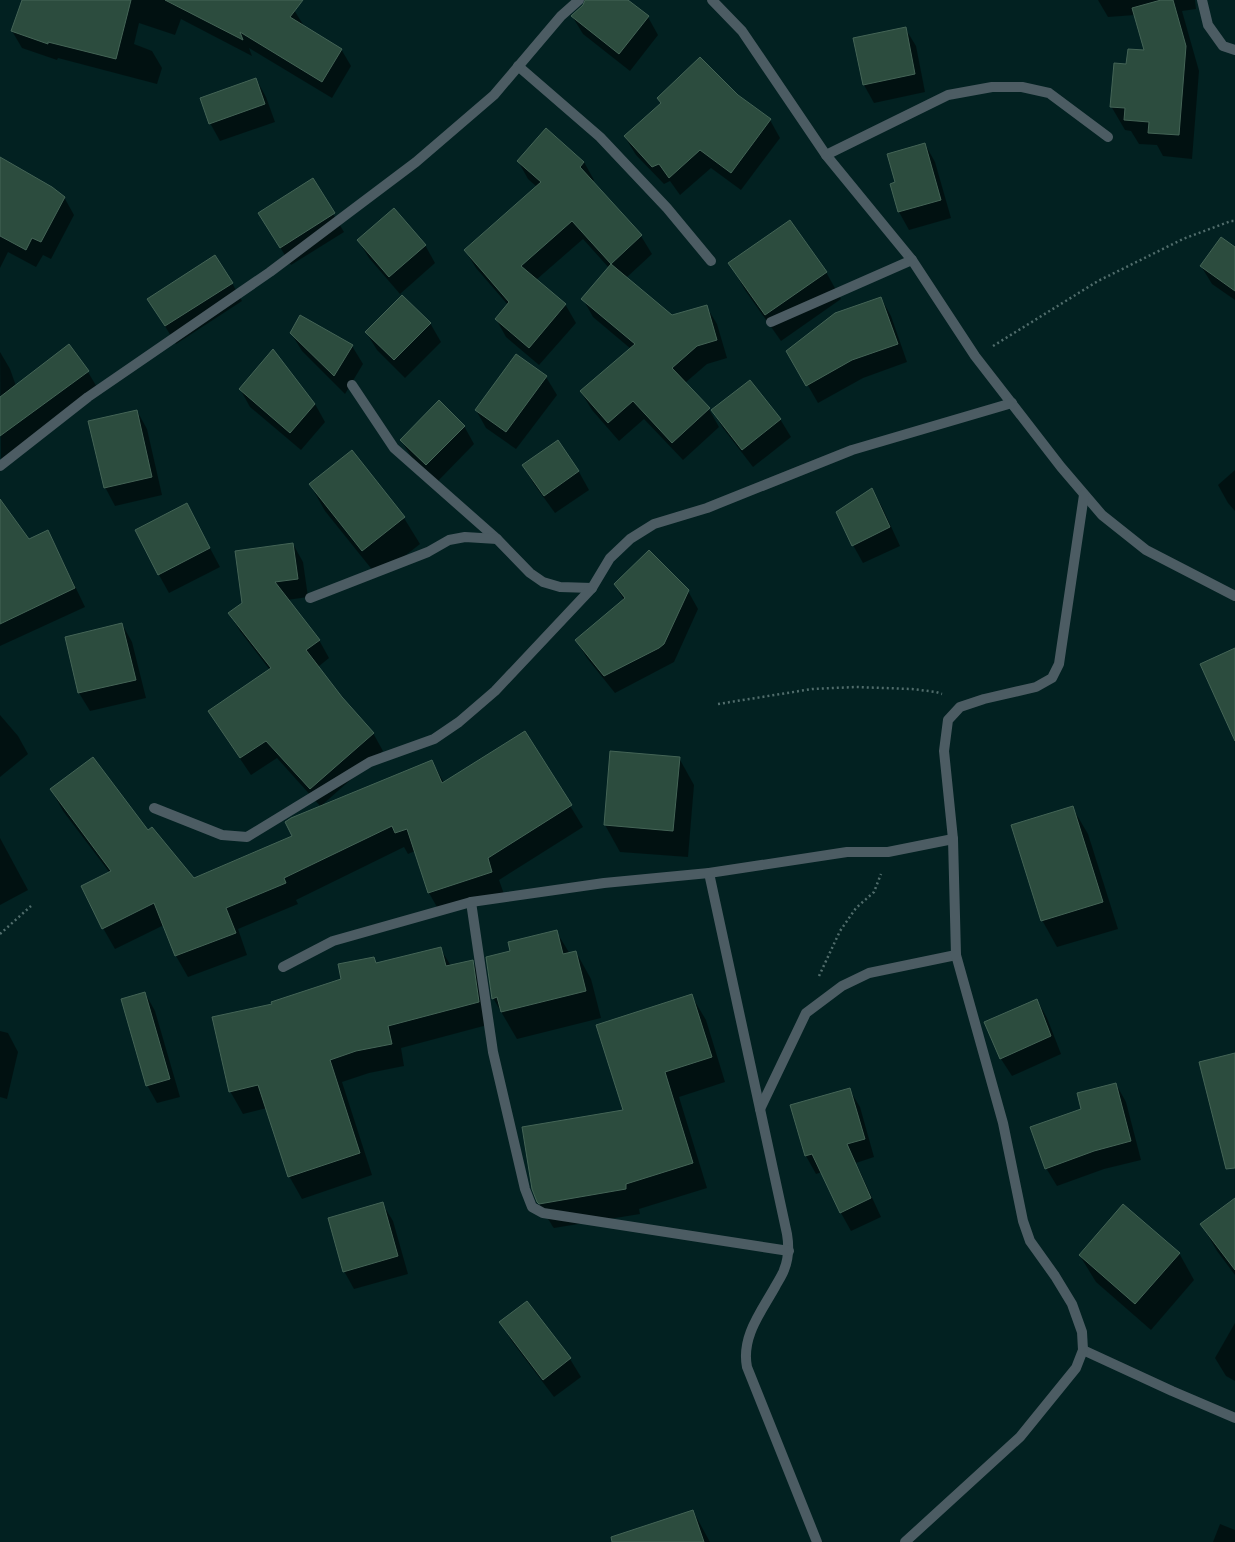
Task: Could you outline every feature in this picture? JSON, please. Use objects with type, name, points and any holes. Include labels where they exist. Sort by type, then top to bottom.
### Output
[{"type":"street","points":[[0,466],[88,397],[270,272],[410,166],[494,95],[561,16],[578,0]]},
{"type":"street","points":[[712,0],[742,31],[826,155],[912,260],[976,356],[1084,495],[1102,515],[1146,550],[1235,596]]},
{"type":"street","points":[[1202,0],[1208,25],[1222,46],[1235,50]]},
{"type":"street","points":[[518,66],[600,137],[667,208],[711,261]]},
{"type":"street","points":[[826,155],[948,95],[992,86],[1022,86],[1049,93],[1108,137]]},
{"type":"street","points":[[771,322],[912,260]]},
{"type":"street","points":[[352,385],[394,448],[497,539],[530,573],[543,582],[560,586],[592,588]]},
{"type":"street","points":[[154,808],[222,835],[247,837],[370,762],[434,739],[459,722],[495,691],[592,588],[610,558],[630,539],[654,524],[706,508],[852,450],[1012,403]]},
{"type":"street","points":[[905,1542],[1020,1437],[1076,1368],[1083,1350],[1082,1332],[1072,1304],[1030,1240],[1023,1221],[1004,1124],[956,955],[953,839],[944,751],[948,720],[960,707],[1036,687],[1052,678],[1059,664],[1084,495]]},
{"type":"street","points":[[310,598],[428,552],[449,540],[465,537],[497,539]]},
{"type":"street","points":[[283,967],[333,941],[471,902],[604,883],[709,873],[847,852],[888,852],[953,839]]},
{"type":"street","points":[[709,873],[787,1234],[789,1251],[784,1271],[753,1326],[747,1340],[745,1356],[747,1367],[817,1542]]},
{"type":"street","points":[[471,902],[494,1052],[525,1189],[532,1207],[543,1213],[789,1251]]},
{"type":"street","points":[[760,1109],[806,1013],[842,986],[869,973],[956,955]]},
{"type":"street","points":[[1083,1350],[1235,1418]]},
{"type":"path","points":[[976,356],[1098,281],[1183,239],[1231,221],[1235,221]]},
{"type":"path","points":[[718,704],[812,689],[856,687],[912,689],[936,692],[950,698],[960,707]]},
{"type":"path","points":[[818,977],[840,931],[856,908],[874,892],[888,852]]},
{"type":"path","points":[[0,934],[31,906]]},
{"type":"building","points":[[22,0],[131,0],[116,59],[48,42],[48,44],[11,31]]},
{"type":"building","points":[[165,0],[303,0],[290,17],[342,49],[322,82],[240,32],[243,40]]},
{"type":"building","points":[[585,0],[628,0],[649,16],[619,54],[571,16],[583,5]]},
{"type":"building","points":[[1161,0],[1173,0],[1186,46],[1179,135],[1148,133],[1149,122],[1124,120],[1125,108],[1110,107],[1114,63],[1126,64],[1128,49],[1144,50],[1132,8]]},
{"type":"building","points":[[906,27],[915,74],[863,85],[853,38]]},
{"type":"building","points":[[700,57],[738,95],[771,119],[731,173],[700,150],[669,178],[659,164],[652,167],[624,136],[661,103],[657,98]]},
{"type":"building","points":[[256,78],[265,104],[209,124],[200,98]]},
{"type":"building","points":[[546,128],[584,162],[580,167],[642,235],[611,264],[572,221],[521,266],[566,304],[529,348],[495,319],[509,302],[464,250],[541,182],[517,161]]},
{"type":"building","points":[[925,143],[941,200],[898,212],[890,184],[895,182],[887,154]]},
{"type":"building","points":[[0,157],[52,187],[65,197],[41,242],[32,238],[26,250],[0,236]]},
{"type":"building","points":[[313,178],[335,213],[280,248],[258,213]]},
{"type":"building","points":[[394,208],[426,245],[389,277],[357,240]]},
{"type":"building","points":[[790,220],[827,272],[765,315],[728,263]]},
{"type":"building","points":[[1221,237],[1235,247],[1235,291],[1200,266]]},
{"type":"building","points":[[215,255],[233,283],[165,326],[147,299]]},
{"type":"building","points":[[611,264],[672,315],[707,305],[717,340],[697,346],[672,368],[710,408],[672,443],[633,401],[608,423],[580,391],[635,344],[581,299]]},
{"type":"building","points":[[402,295],[431,323],[394,360],[365,332]]},
{"type":"building","points":[[881,297],[898,344],[852,360],[806,386],[786,351],[835,313]]},
{"type":"building","points":[[300,315],[353,345],[334,376],[290,333]]},
{"type":"building","points":[[69,344],[89,371],[0,436],[0,397]]},
{"type":"building","points":[[273,349],[315,404],[290,433],[239,389]]},
{"type":"building","points":[[516,354],[547,376],[506,432],[475,410]]},
{"type":"building","points":[[750,380],[781,419],[742,450],[711,410]]},
{"type":"building","points":[[439,400],[465,426],[426,465],[400,440]]},
{"type":"building","points":[[137,410],[152,477],[104,488],[88,421]]},
{"type":"building","points":[[558,440],[579,471],[544,496],[522,465]]},
{"type":"building","points":[[352,450],[405,517],[362,551],[309,484]]},
{"type":"building","points":[[872,488],[890,527],[852,546],[836,512]]},
{"type":"building","points":[[0,499],[29,539],[48,530],[75,588],[0,624]]},
{"type":"building","points":[[187,503],[210,548],[158,575],[135,530]]},
{"type":"building","points":[[293,543],[298,579],[275,582],[320,640],[306,650],[342,697],[374,733],[310,789],[266,741],[240,758],[208,711],[271,668],[228,613],[242,603],[235,551]]},
{"type":"building","points":[[649,550],[689,590],[664,644],[604,676],[575,640],[625,598],[614,584]]},
{"type":"building","points":[[122,623],[136,680],[78,693],[65,637]]},
{"type":"building","points":[[1235,648],[1235,741],[1200,664]]},
{"type":"building","points":[[525,731],[572,805],[488,858],[492,872],[428,893],[407,829],[395,833],[392,826],[284,878],[286,883],[226,908],[236,933],[175,956],[154,903],[102,929],[81,886],[111,871],[50,789],[93,757],[148,830],[152,827],[194,878],[292,836],[285,822],[291,818],[432,760],[442,783]]},
{"type":"building","points":[[610,751],[680,757],[673,831],[604,825]]},
{"type":"building","points":[[1073,806],[1103,902],[1041,921],[1011,825]]},
{"type":"building","points":[[557,930],[563,954],[576,951],[586,991],[501,1012],[497,997],[492,999],[486,957],[510,951],[508,942]]},
{"type":"building","points":[[441,947],[446,966],[473,960],[479,1002],[388,1026],[392,1044],[356,1051],[330,1060],[360,1153],[288,1177],[258,1085],[229,1092],[212,1017],[272,1004],[271,1002],[341,979],[338,964],[374,957],[376,963]]},
{"type":"building","points":[[145,992],[170,1079],[146,1086],[121,999]]},
{"type":"building","points":[[692,994],[712,1057],[665,1072],[693,1163],[626,1184],[626,1189],[539,1204],[532,1189],[522,1127],[623,1110],[596,1025]]},
{"type":"building","points":[[1037,999],[1051,1036],[1000,1059],[984,1022]]},
{"type":"building","points":[[1235,1053],[1235,1168],[1226,1169],[1199,1062]]},
{"type":"building","points":[[1116,1083],[1131,1141],[1094,1151],[1045,1169],[1030,1127],[1081,1109],[1077,1093]]},
{"type":"building","points":[[850,1088],[865,1139],[847,1144],[871,1198],[840,1213],[812,1154],[805,1156],[790,1105]]},
{"type":"building","points":[[1235,1198],[1235,1270],[1200,1224]]},
{"type":"building","points":[[383,1202],[398,1256],[343,1272],[328,1218]]},
{"type":"building","points":[[1123,1204],[1180,1253],[1135,1304],[1079,1255]]},
{"type":"building","points":[[527,1301],[571,1358],[543,1380],[499,1322]]},
{"type":"building","points":[[693,1510],[704,1542],[612,1542],[611,1537]]}]
